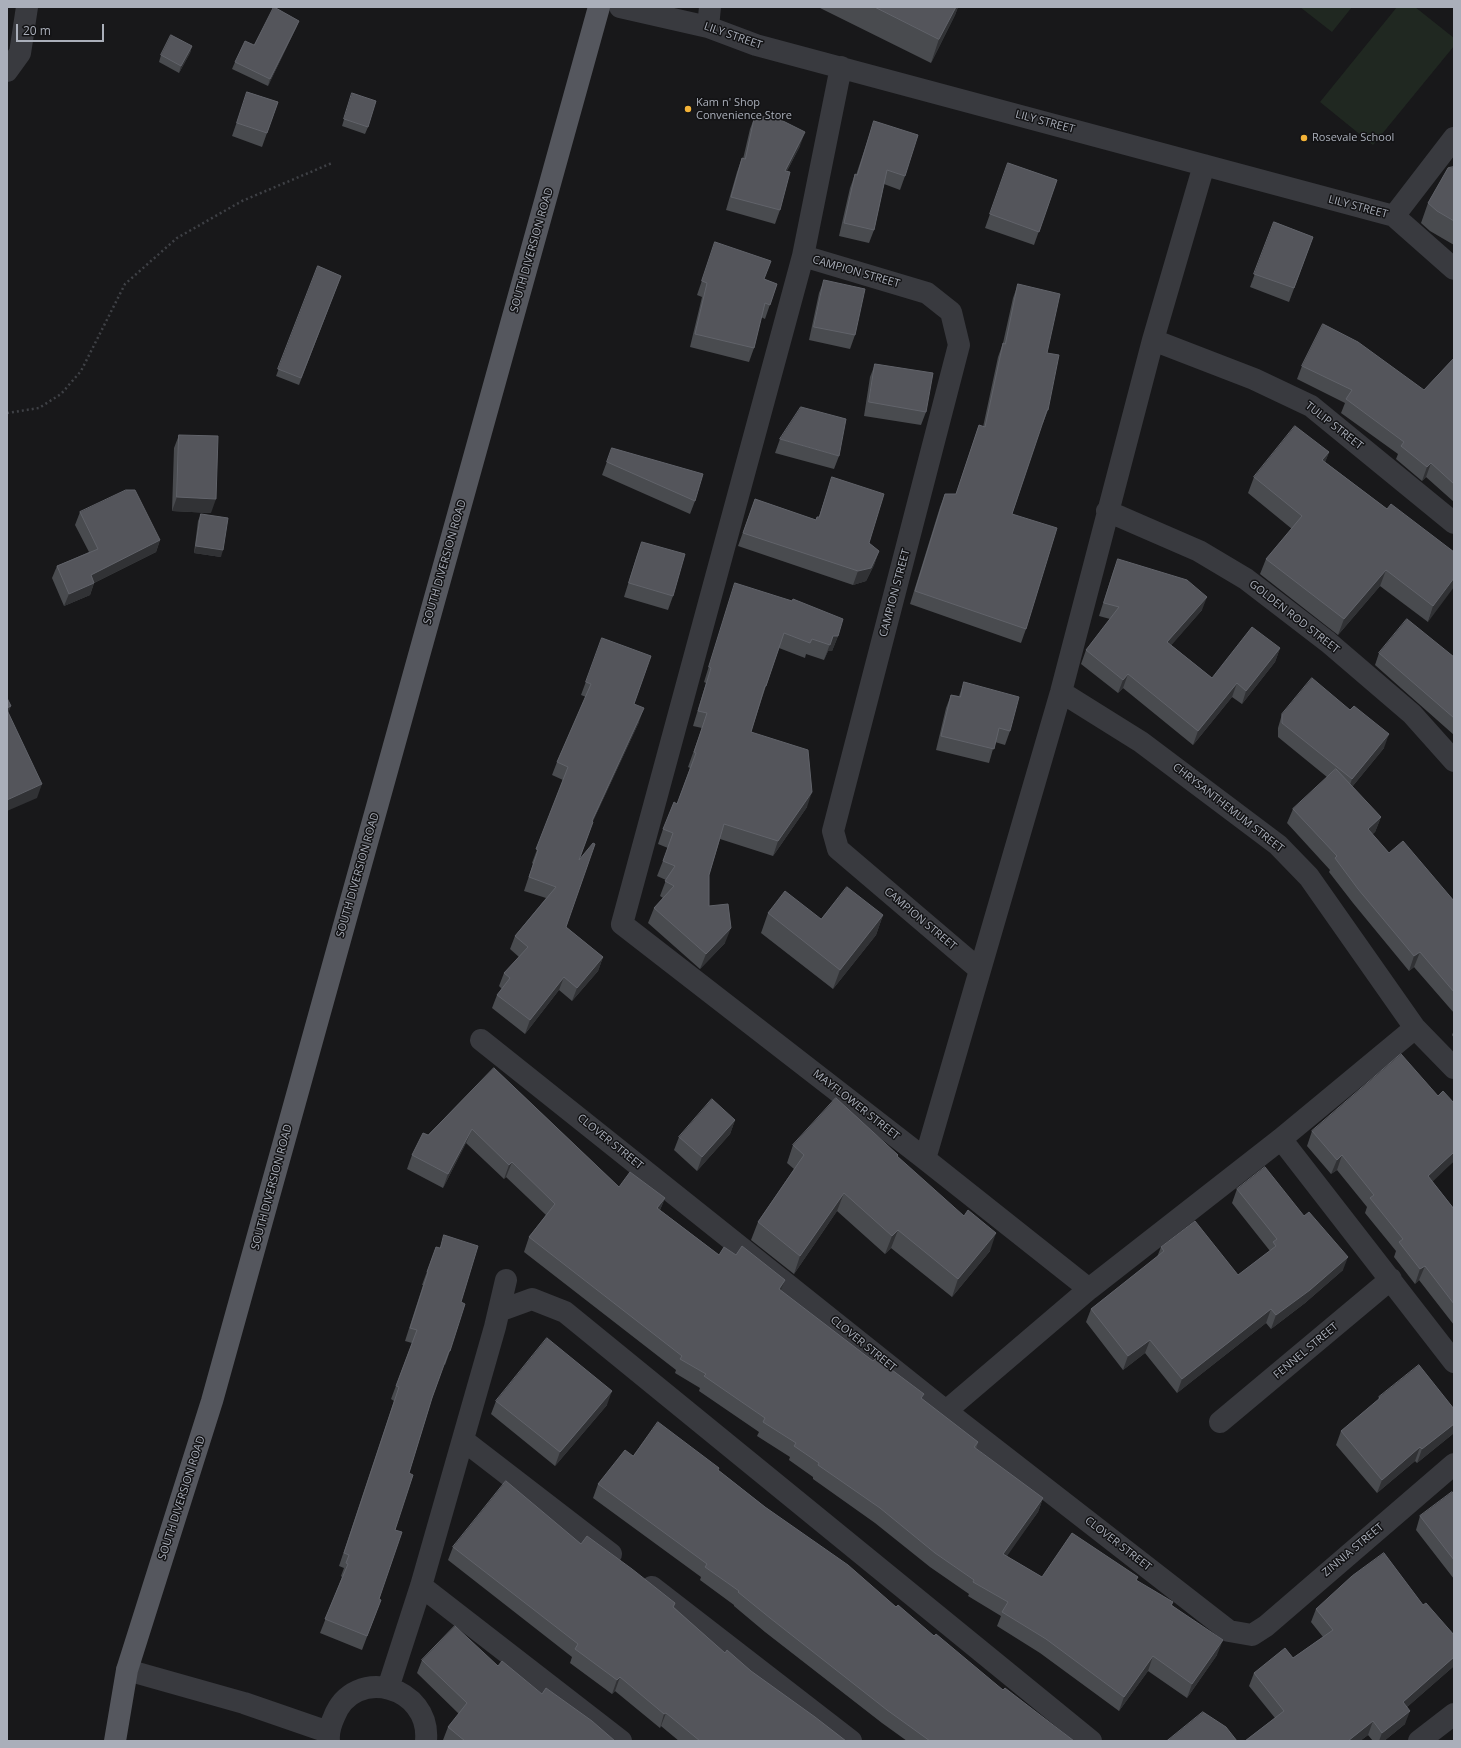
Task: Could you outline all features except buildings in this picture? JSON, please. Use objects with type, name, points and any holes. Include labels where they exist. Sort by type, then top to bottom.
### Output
[{"type":"main road","name":"SOUTH DIVERSION ROAD","points":[[116,1741],[127,1670],[212,1401],[599,7]]},
{"type":"street","points":[[7,71],[20,53],[28,7]]},
{"type":"street","name":"LILY STREET","points":[[620,7],[709,17],[756,45],[1394,216],[1454,269]]},
{"type":"street","points":[[803,256],[841,67]]},
{"type":"street","points":[[1394,216],[1454,138]]},
{"type":"street","points":[[925,1159],[1061,692],[1107,511],[1153,340],[1204,165]]},
{"type":"street","name":"MAYFLOWER STREET","points":[[803,256],[622,924],[925,1159],[1089,1289]]},
{"type":"street","name":"CAMPION STREET","points":[[803,256],[927,293],[951,312],[960,345],[833,831],[838,849],[980,970]]},
{"type":"street","name":"TULIP STREET","points":[[1153,340],[1254,379],[1311,406],[1454,523]]},
{"type":"street","name":"GOLDEN ROD STREET","points":[[1107,511],[1199,551],[1246,579],[1328,642],[1412,714],[1454,761]]},
{"type":"street","name":"CHRYSANTHEMUM STREET","points":[[1061,692],[1141,742],[1278,845],[1309,877],[1415,1028],[1454,1068]]},
{"type":"street","points":[[946,1411],[1089,1289],[1281,1139],[1415,1028]]},
{"type":"street","name":"CLOVER STREET","points":[[481,1040],[946,1411],[1229,1631],[1252,1635]]},
{"type":"street","points":[[1281,1139],[1454,1362]]},
{"type":"street","name":"FENNEL STREET","points":[[1220,1422],[1391,1279]]},
{"type":"street","points":[[388,1688],[421,1586],[499,1311],[506,1280]]},
{"type":"street","points":[[499,1311],[532,1299],[565,1312],[1091,1741]]},
{"type":"street","points":[[463,1440],[851,1741]]},
{"type":"street","name":"ZINNIA STREET","points":[[1252,1635],[1266,1626],[1454,1464]]},
{"type":"street","points":[[421,1586],[621,1741]]},
{"type":"street","points":[[127,1670],[244,1703],[329,1736],[338,1706],[348,1696],[360,1690],[374,1687],[388,1688],[401,1693],[412,1701],[420,1712],[425,1725],[426,1741]]},
{"type":"street","points":[[1420,1741],[1454,1714]]},
{"type":"path","points":[[7,413],[39,408],[61,394],[81,371],[125,284],[177,238],[242,201],[332,163]]},
{"type":"shaded area","points":[[1300,7],[1352,7],[1332,32]]},
{"type":"shaded area","points":[[1397,7],[1415,7],[1454,38],[1454,46],[1373,145],[1320,102]]},
{"type":"place","name":"Kam n' Shop Convenience Store","points":[[688,109]]},
{"type":"place","name":"Rosevale School","points":[[1304,138]]}]
